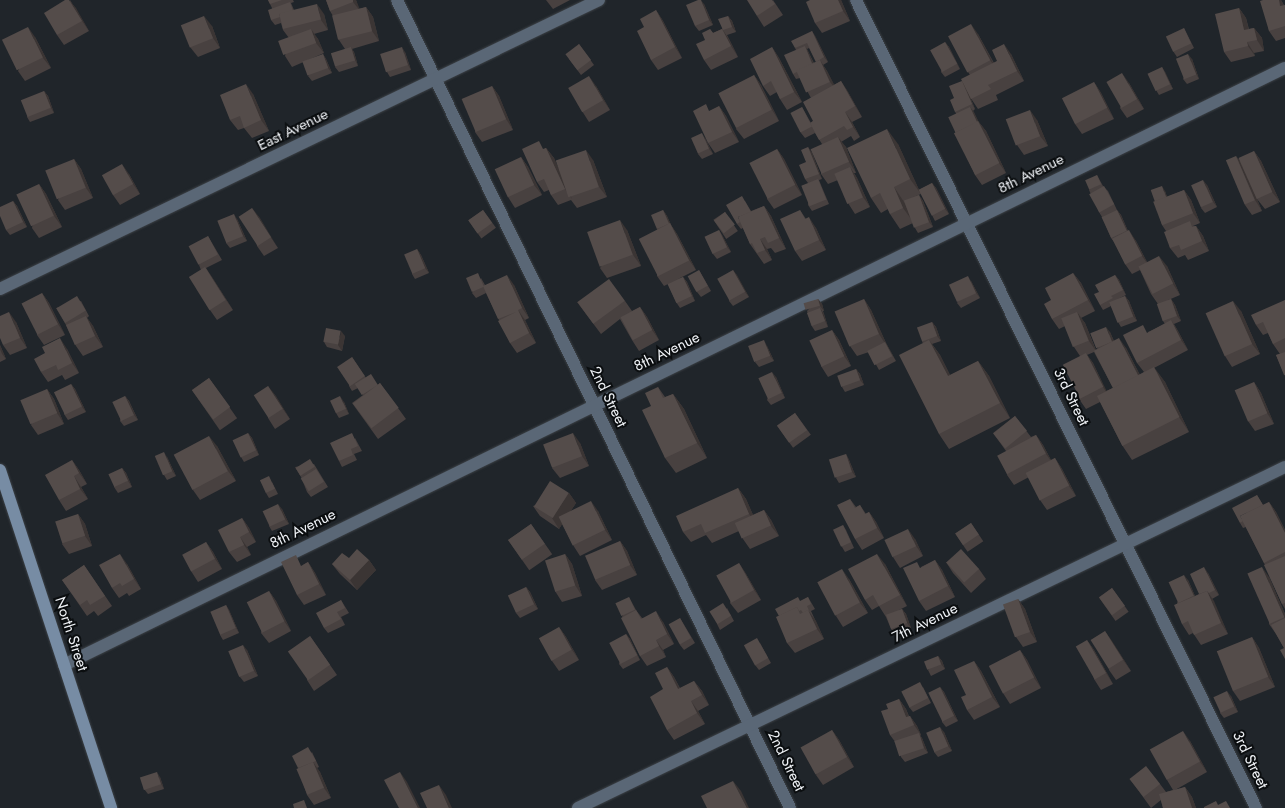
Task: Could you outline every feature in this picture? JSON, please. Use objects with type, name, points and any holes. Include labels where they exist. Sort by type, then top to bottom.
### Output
[{"type":"street","name":"2nd Street","points":[[397,0],[790,808]]},
{"type":"street","name":"East Avenue","points":[[0,289],[599,0]]},
{"type":"street","name":"3rd Street","points":[[856,0],[1256,808]]},
{"type":"street","name":"8th Avenue","points":[[64,664],[1285,68]]},
{"type":"street","name":"7th Avenue","points":[[578,808],[1285,467]]},
{"type":"street","name":"North Street","points":[[0,470],[111,808]]},
{"type":"building","points":[[65,0],[69,0],[82,21],[57,35],[44,13]]},
{"type":"building","points":[[268,0],[282,0],[270,4]]},
{"type":"building","points":[[326,0],[353,0],[353,2],[330,11]]},
{"type":"building","points":[[701,0],[709,20],[695,26],[686,5]]},
{"type":"building","points":[[747,0],[772,0],[775,4],[757,16]]},
{"type":"building","points":[[810,0],[838,0],[843,11],[815,23],[806,2]]},
{"type":"building","points":[[1279,0],[1280,6],[1285,5],[1285,26],[1269,31],[1260,1]]},
{"type":"building","points":[[290,2],[293,11],[279,14],[280,17],[271,20],[268,10]]},
{"type":"building","points":[[317,4],[321,20],[283,29],[279,13]]},
{"type":"building","points":[[366,7],[372,31],[338,40],[332,15]]},
{"type":"building","points":[[1239,8],[1244,30],[1254,28],[1257,40],[1247,42],[1248,46],[1224,52],[1215,14]]},
{"type":"building","points":[[656,10],[675,47],[651,60],[637,31],[644,27],[640,19]]},
{"type":"building","points":[[204,16],[213,38],[190,48],[181,25]]},
{"type":"building","points":[[728,16],[732,27],[723,30],[718,19]]},
{"type":"building","points":[[971,24],[990,60],[967,72],[948,36]]},
{"type":"building","points":[[28,27],[43,58],[17,70],[2,40]]},
{"type":"building","points":[[1184,28],[1191,43],[1173,52],[1166,36]]},
{"type":"building","points":[[311,29],[316,43],[283,55],[278,41]]},
{"type":"building","points":[[710,29],[713,33],[722,29],[731,46],[704,60],[696,44],[705,40],[702,33]]},
{"type":"building","points":[[812,31],[824,57],[816,62],[807,43],[795,48],[791,41]]},
{"type":"building","points":[[945,42],[957,64],[942,72],[930,50]]},
{"type":"building","points":[[579,44],[591,60],[577,70],[565,54]]},
{"type":"building","points":[[1004,44],[1017,71],[988,85],[991,89],[971,99],[961,79],[997,61],[992,50]]},
{"type":"building","points":[[805,46],[812,64],[793,74],[784,55]]},
{"type":"building","points":[[351,47],[355,60],[335,67],[331,53]]},
{"type":"building","points":[[402,47],[408,65],[386,72],[380,54]]},
{"type":"building","points":[[772,47],[794,92],[780,99],[771,81],[763,86],[750,59]]},
{"type":"building","points":[[323,54],[328,68],[307,76],[302,62]]},
{"type":"building","points":[[1188,54],[1196,74],[1184,79],[1176,59]]},
{"type":"building","points":[[820,60],[830,82],[806,93],[796,71]]},
{"type":"building","points":[[1162,67],[1170,84],[1156,91],[1147,74]]},
{"type":"building","points":[[1122,73],[1137,99],[1121,108],[1106,82]]},
{"type":"building","points":[[754,75],[772,110],[736,128],[718,93]]},
{"type":"building","points":[[589,76],[603,100],[582,112],[568,88]]},
{"type":"building","points":[[841,81],[855,106],[845,112],[853,127],[847,130],[844,126],[819,140],[810,123],[813,121],[803,102]]},
{"type":"building","points":[[962,81],[972,104],[955,112],[950,100],[954,98],[949,86]]},
{"type":"building","points":[[1094,82],[1107,108],[1075,124],[1062,98]]},
{"type":"building","points":[[246,84],[261,120],[244,128],[240,116],[230,120],[220,95]]},
{"type":"building","points":[[492,86],[506,119],[476,132],[462,99]]},
{"type":"building","points":[[44,91],[51,108],[28,117],[21,100]]},
{"type":"building","points":[[706,104],[709,111],[719,106],[732,132],[708,143],[693,111]]},
{"type":"building","points":[[802,107],[812,127],[800,133],[790,113]]},
{"type":"building","points":[[970,107],[977,122],[955,133],[948,117]]},
{"type":"building","points":[[1030,110],[1040,136],[1016,145],[1006,119]]},
{"type":"building","points":[[978,121],[999,163],[975,175],[954,133]]},
{"type":"building","points":[[887,129],[910,179],[894,187],[903,208],[890,214],[880,193],[871,198],[847,148]]},
{"type":"building","points":[[702,133],[709,149],[698,153],[691,138]]},
{"type":"building","points":[[838,137],[849,162],[822,174],[811,149]]},
{"type":"building","points":[[539,141],[543,149],[546,148],[565,189],[551,195],[544,179],[537,182],[522,149]]},
{"type":"building","points":[[808,147],[819,174],[805,179],[799,165],[806,162],[801,150]]},
{"type":"building","points":[[777,149],[795,185],[768,199],[749,163]]},
{"type":"building","points":[[586,150],[599,187],[568,197],[556,160]]},
{"type":"building","points":[[1254,151],[1272,192],[1257,199],[1238,158]]},
{"type":"building","points":[[1236,156],[1255,200],[1245,204],[1226,160]]},
{"type":"building","points":[[521,157],[534,185],[508,197],[495,169]]},
{"type":"building","points":[[74,159],[86,188],[57,199],[45,171]]},
{"type":"building","points":[[122,164],[133,184],[113,195],[102,175]]},
{"type":"building","points":[[850,167],[863,197],[847,204],[834,174]]},
{"type":"building","points":[[1097,175],[1101,184],[1089,189],[1085,180]]},
{"type":"building","points":[[818,179],[826,199],[810,206],[801,186]]},
{"type":"building","points":[[1203,180],[1213,202],[1201,207],[1191,185]]},
{"type":"building","points":[[932,183],[945,209],[932,216],[919,190]]},
{"type":"building","points":[[39,184],[54,216],[31,226],[16,195]]},
{"type":"building","points":[[1104,186],[1114,204],[1099,213],[1089,194]]},
{"type":"building","points":[[1162,186],[1166,197],[1155,201],[1151,190]]},
{"type":"building","points":[[1184,190],[1193,213],[1162,225],[1153,202]]},
{"type":"building","points":[[919,195],[929,222],[914,228],[904,200]]},
{"type":"building","points":[[742,196],[751,212],[738,217],[740,222],[737,224],[726,205]]},
{"type":"building","points":[[13,201],[23,222],[6,230],[0,216],[0,207]]},
{"type":"building","points":[[764,206],[779,238],[768,243],[765,237],[760,239],[765,250],[757,253],[752,243],[750,244],[738,217]]},
{"type":"building","points":[[252,208],[271,237],[258,246],[239,217]]},
{"type":"building","points":[[483,210],[492,223],[477,233],[468,220]]},
{"type":"building","points":[[663,210],[669,224],[657,229],[651,215]]},
{"type":"building","points":[[800,210],[805,219],[809,217],[819,240],[795,251],[780,219]]},
{"type":"building","points":[[1117,210],[1127,231],[1111,238],[1102,217]]},
{"type":"building","points":[[725,212],[735,225],[724,233],[714,221]]},
{"type":"building","points":[[234,214],[243,236],[226,243],[217,221]]},
{"type":"building","points":[[620,220],[633,255],[600,267],[587,232]]},
{"type":"building","points":[[1190,221],[1192,227],[1196,226],[1202,241],[1181,250],[1179,245],[1170,248],[1164,232]]},
{"type":"building","points":[[670,223],[689,260],[658,276],[639,239]]},
{"type":"building","points":[[719,230],[727,247],[713,254],[704,237]]},
{"type":"building","points":[[1129,230],[1142,256],[1125,264],[1112,239]]},
{"type":"building","points":[[208,236],[218,255],[198,265],[189,246]]},
{"type":"building","points":[[417,249],[425,268],[412,274],[404,254]]},
{"type":"building","points":[[1159,256],[1173,284],[1153,294],[1139,266]]},
{"type":"building","points":[[205,267],[226,300],[210,310],[189,277]]},
{"type":"building","points":[[699,270],[708,286],[696,292],[688,276]]},
{"type":"building","points":[[733,270],[745,292],[729,301],[717,279]]},
{"type":"building","points":[[478,273],[484,287],[472,292],[466,278]]},
{"type":"building","points":[[1073,273],[1088,300],[1052,319],[1044,304],[1051,300],[1045,288]]},
{"type":"building","points":[[507,275],[522,308],[518,310],[529,333],[510,343],[498,321],[516,312],[498,319],[483,286]]},
{"type":"building","points":[[1115,275],[1123,290],[1111,296],[1113,298],[1100,305],[1094,294],[1099,292],[1095,285]]},
{"type":"building","points":[[968,276],[976,293],[957,302],[949,285]]},
{"type":"building","points":[[683,277],[692,296],[676,303],[668,284]]},
{"type":"building","points":[[609,279],[625,301],[593,324],[577,302]]},
{"type":"building","points":[[42,293],[58,324],[37,335],[22,303]]},
{"type":"building","points":[[77,296],[86,311],[65,323],[56,308]]},
{"type":"building","points":[[1125,296],[1133,316],[1117,323],[1109,302]]},
{"type":"building","points":[[818,299],[820,306],[806,310],[804,303]]},
{"type":"building","points":[[864,299],[879,334],[849,346],[835,312]]},
{"type":"building","points":[[1171,299],[1177,316],[1163,321],[1157,304]]},
{"type":"building","points":[[1285,300],[1285,338],[1273,344],[1263,322],[1256,325],[1251,315]]},
{"type":"building","points":[[1233,301],[1252,344],[1225,356],[1206,313]]},
{"type":"building","points":[[640,307],[652,330],[633,340],[621,317]]},
{"type":"building","points":[[820,308],[825,321],[812,326],[807,313]]},
{"type":"building","points":[[9,312],[20,338],[3,345],[0,338],[0,316]]},
{"type":"building","points":[[1077,312],[1089,341],[1073,347],[1061,318]]},
{"type":"building","points":[[86,316],[95,336],[75,345],[66,325]]},
{"type":"building","points":[[1171,320],[1181,340],[1137,363],[1123,335],[1143,325],[1147,333]]},
{"type":"building","points":[[932,322],[937,336],[922,342],[917,327]]},
{"type":"building","points":[[1106,327],[1112,342],[1096,348],[1090,333]]},
{"type":"building","points":[[326,328],[341,331],[338,345],[323,342]]},
{"type":"building","points":[[832,330],[844,356],[822,367],[809,341]]},
{"type":"building","points":[[60,338],[72,363],[58,370],[56,365],[41,372],[34,359],[45,353],[42,347]]},
{"type":"building","points":[[1119,338],[1138,375],[1113,388],[1094,351]]},
{"type":"building","points":[[764,340],[770,356],[754,362],[748,346]]},
{"type":"building","points":[[929,340],[948,376],[978,361],[1000,403],[939,434],[899,355]]},
{"type":"building","points":[[885,342],[892,356],[874,365],[867,351]]},
{"type":"building","points":[[1285,352],[1285,375],[1284,375],[1276,355]]},
{"type":"building","points":[[1086,353],[1103,387],[1080,399],[1063,365]]},
{"type":"building","points":[[352,357],[365,376],[350,386],[337,367]]},
{"type":"building","points":[[1154,367],[1179,417],[1122,446],[1097,396]]},
{"type":"building","points":[[856,369],[860,380],[841,387],[837,376]]},
{"type":"building","points":[[772,372],[782,393],[768,399],[758,378]]},
{"type":"building","points":[[371,374],[378,385],[362,395],[355,384]]},
{"type":"building","points":[[209,378],[230,407],[213,419],[192,390]]},
{"type":"building","points":[[1254,382],[1267,413],[1248,422],[1235,390]]},
{"type":"building","points":[[380,383],[399,408],[372,428],[353,403]]},
{"type":"building","points":[[71,384],[82,406],[65,415],[54,392]]},
{"type":"building","points":[[268,386],[283,409],[268,418],[254,395]]},
{"type":"building","points":[[658,387],[663,398],[673,394],[697,443],[665,458],[642,410],[651,406],[645,393]]},
{"type":"building","points":[[47,389],[57,413],[30,424],[20,400]]},
{"type":"building","points":[[125,396],[134,415],[121,421],[112,402]]},
{"type":"building","points":[[340,396],[346,409],[336,413],[330,401]]},
{"type":"building","points":[[795,413],[807,430],[789,443],[777,426]]},
{"type":"building","points":[[1015,416],[1027,431],[1005,448],[993,434]]},
{"type":"building","points":[[248,433],[256,450],[241,457],[233,440]]},
{"type":"building","points":[[352,433],[358,446],[351,449],[353,455],[339,461],[330,443]]},
{"type":"building","points":[[573,433],[582,456],[552,468],[543,444]]},
{"type":"building","points":[[1036,435],[1046,454],[1007,474],[997,456]]},
{"type":"building","points":[[209,436],[228,471],[192,490],[174,455]]},
{"type":"building","points":[[164,452],[172,471],[163,475],[155,456]]},
{"type":"building","points":[[846,454],[852,472],[835,478],[829,460]]},
{"type":"building","points":[[1055,458],[1069,486],[1040,501],[1026,473]]},
{"type":"building","points":[[310,459],[315,467],[300,476],[296,468]]},
{"type":"building","points":[[72,460],[79,473],[74,476],[80,489],[59,500],[45,475]]},
{"type":"building","points":[[122,468],[128,481],[114,487],[108,474]]},
{"type":"building","points":[[316,469],[324,482],[309,491],[301,479]]},
{"type":"building","points":[[269,476],[275,489],[266,493],[260,480]]},
{"type":"building","points":[[550,481],[569,493],[553,518],[534,506]]},
{"type":"building","points":[[738,488],[749,514],[705,533],[701,524],[683,532],[676,516]]},
{"type":"building","points":[[1257,495],[1263,505],[1240,516],[1243,521],[1240,523],[1232,508]]},
{"type":"building","points":[[850,499],[855,508],[860,505],[865,514],[869,512],[877,528],[855,539],[837,505]]},
{"type":"building","points":[[591,501],[605,530],[573,546],[559,517]]},
{"type":"building","points":[[1269,502],[1285,533],[1285,552],[1264,563],[1240,516]]},
{"type":"building","points":[[278,504],[285,519],[270,527],[263,511]]},
{"type":"building","points":[[764,510],[771,526],[742,539],[735,523]]},
{"type":"building","points":[[78,514],[85,536],[62,543],[55,521]]},
{"type":"building","points":[[242,518],[249,532],[240,537],[244,545],[229,552],[218,530]]},
{"type":"building","points":[[971,523],[979,535],[963,545],[955,534]]},
{"type":"building","points":[[531,524],[545,544],[522,560],[508,540]]},
{"type":"building","points":[[843,525],[851,542],[841,547],[833,530]]},
{"type":"building","points":[[908,529],[916,546],[892,557],[884,540]]},
{"type":"building","points":[[620,541],[630,565],[595,580],[585,556]]},
{"type":"building","points":[[206,542],[215,559],[191,571],[182,555]]},
{"type":"building","points":[[357,549],[369,560],[350,580],[332,564],[342,553],[349,558]]},
{"type":"building","points":[[961,549],[979,569],[964,582],[946,562]]},
{"type":"building","points":[[120,554],[134,579],[122,586],[120,583],[112,588],[99,565]]},
{"type":"building","points":[[565,554],[575,585],[555,592],[545,560]]},
{"type":"building","points":[[877,554],[900,595],[879,606],[873,595],[865,600],[848,569]]},
{"type":"building","points":[[296,555],[301,566],[308,562],[319,584],[297,595],[281,562]]},
{"type":"building","points":[[1285,556],[1285,603],[1282,604],[1264,565]]},
{"type":"building","points":[[935,560],[948,586],[919,601],[903,568],[917,562],[920,568]]},
{"type":"building","points":[[739,563],[754,590],[731,603],[716,576]]},
{"type":"building","points":[[84,565],[105,596],[90,605],[87,600],[80,605],[62,580]]},
{"type":"building","points":[[1204,567],[1215,590],[1199,594],[1190,574]]},
{"type":"building","points":[[1262,567],[1284,617],[1270,624],[1247,574]]},
{"type":"building","points":[[842,569],[860,603],[835,616],[817,582]]},
{"type":"building","points":[[1184,575],[1194,596],[1178,603],[1169,582]]},
{"type":"building","points":[[526,587],[534,604],[516,613],[508,595]]},
{"type":"building","points":[[1112,588],[1125,606],[1112,615],[1099,597]]},
{"type":"building","points":[[269,591],[284,621],[262,633],[247,602]]},
{"type":"building","points":[[1207,591],[1221,623],[1194,635],[1188,621],[1182,624],[1174,605]]},
{"type":"building","points":[[629,597],[635,610],[621,616],[615,603]]},
{"type":"building","points":[[798,597],[800,601],[808,597],[811,604],[807,606],[810,613],[808,610],[803,613],[797,607],[779,616],[775,609]]},
{"type":"building","points":[[1018,599],[1030,632],[1015,637],[1003,604]]},
{"type":"building","points":[[341,600],[345,608],[337,612],[341,619],[324,628],[316,613]]},
{"type":"building","points":[[723,603],[731,616],[717,624],[709,611]]},
{"type":"building","points":[[226,605],[236,628],[220,635],[210,612]]},
{"type":"building","points":[[797,607],[800,614],[808,610],[817,629],[787,643],[776,617]]},
{"type":"building","points":[[902,609],[907,623],[891,629],[886,615]]},
{"type":"building","points":[[636,610],[641,619],[656,611],[667,634],[656,640],[659,646],[640,656],[621,618]]},
{"type":"building","points":[[680,618],[691,638],[680,644],[669,624]]},
{"type":"building","points":[[1285,618],[1285,659],[1280,650],[1284,648],[1271,625]]},
{"type":"building","points":[[559,627],[572,650],[551,661],[539,638]]},
{"type":"building","points":[[1105,631],[1123,660],[1109,669],[1091,640]]},
{"type":"building","points":[[626,634],[637,655],[620,664],[609,643]]},
{"type":"building","points":[[310,636],[330,665],[308,680],[288,651]]},
{"type":"building","points":[[1252,637],[1268,677],[1233,691],[1217,651]]},
{"type":"building","points":[[757,638],[768,658],[755,665],[744,645]]},
{"type":"building","points":[[1087,640],[1106,673],[1095,679],[1076,646]]},
{"type":"building","points":[[243,645],[254,671],[239,677],[228,651]]},
{"type":"building","points":[[1020,650],[1034,678],[1003,694],[989,666]]},
{"type":"building","points":[[938,656],[941,664],[927,670],[924,661]]},
{"type":"building","points":[[974,661],[992,697],[967,710],[961,697],[966,695],[954,670]]},
{"type":"building","points":[[667,667],[678,689],[694,681],[702,695],[691,701],[697,713],[667,730],[650,697],[663,689],[655,673]]},
{"type":"building","points":[[920,682],[928,698],[909,708],[901,692]]},
{"type":"building","points":[[940,687],[954,716],[942,721],[928,693]]},
{"type":"building","points":[[1227,691],[1234,706],[1221,713],[1213,697]]},
{"type":"building","points":[[899,699],[906,717],[910,716],[914,725],[890,735],[881,711],[888,709],[886,704]]},
{"type":"building","points":[[940,727],[948,746],[934,752],[926,733]]},
{"type":"building","points":[[832,730],[847,757],[816,775],[801,747]]},
{"type":"building","points":[[1183,731],[1200,762],[1167,780],[1150,749]]},
{"type":"building","points":[[919,733],[924,748],[899,756],[894,741]]},
{"type":"building","points":[[308,747],[316,761],[298,768],[292,756]]},
{"type":"building","points":[[313,762],[324,788],[307,795],[296,769]]},
{"type":"building","points":[[1146,766],[1160,784],[1144,797],[1129,779]]},
{"type":"building","points":[[157,772],[161,784],[144,790],[140,778]]},
{"type":"building","points":[[400,772],[418,808],[399,808],[384,780]]},
{"type":"building","points":[[733,781],[747,808],[707,808],[701,796]]},
{"type":"building","points":[[439,785],[449,808],[427,808],[420,793]]},
{"type":"building","points":[[1185,787],[1192,808],[1163,808],[1159,794]]},
{"type":"building","points":[[304,800],[307,808],[294,808],[293,804]]},
{"type":"building","points":[[1216,801],[1218,805],[1226,801],[1230,808],[1204,808]]}]
